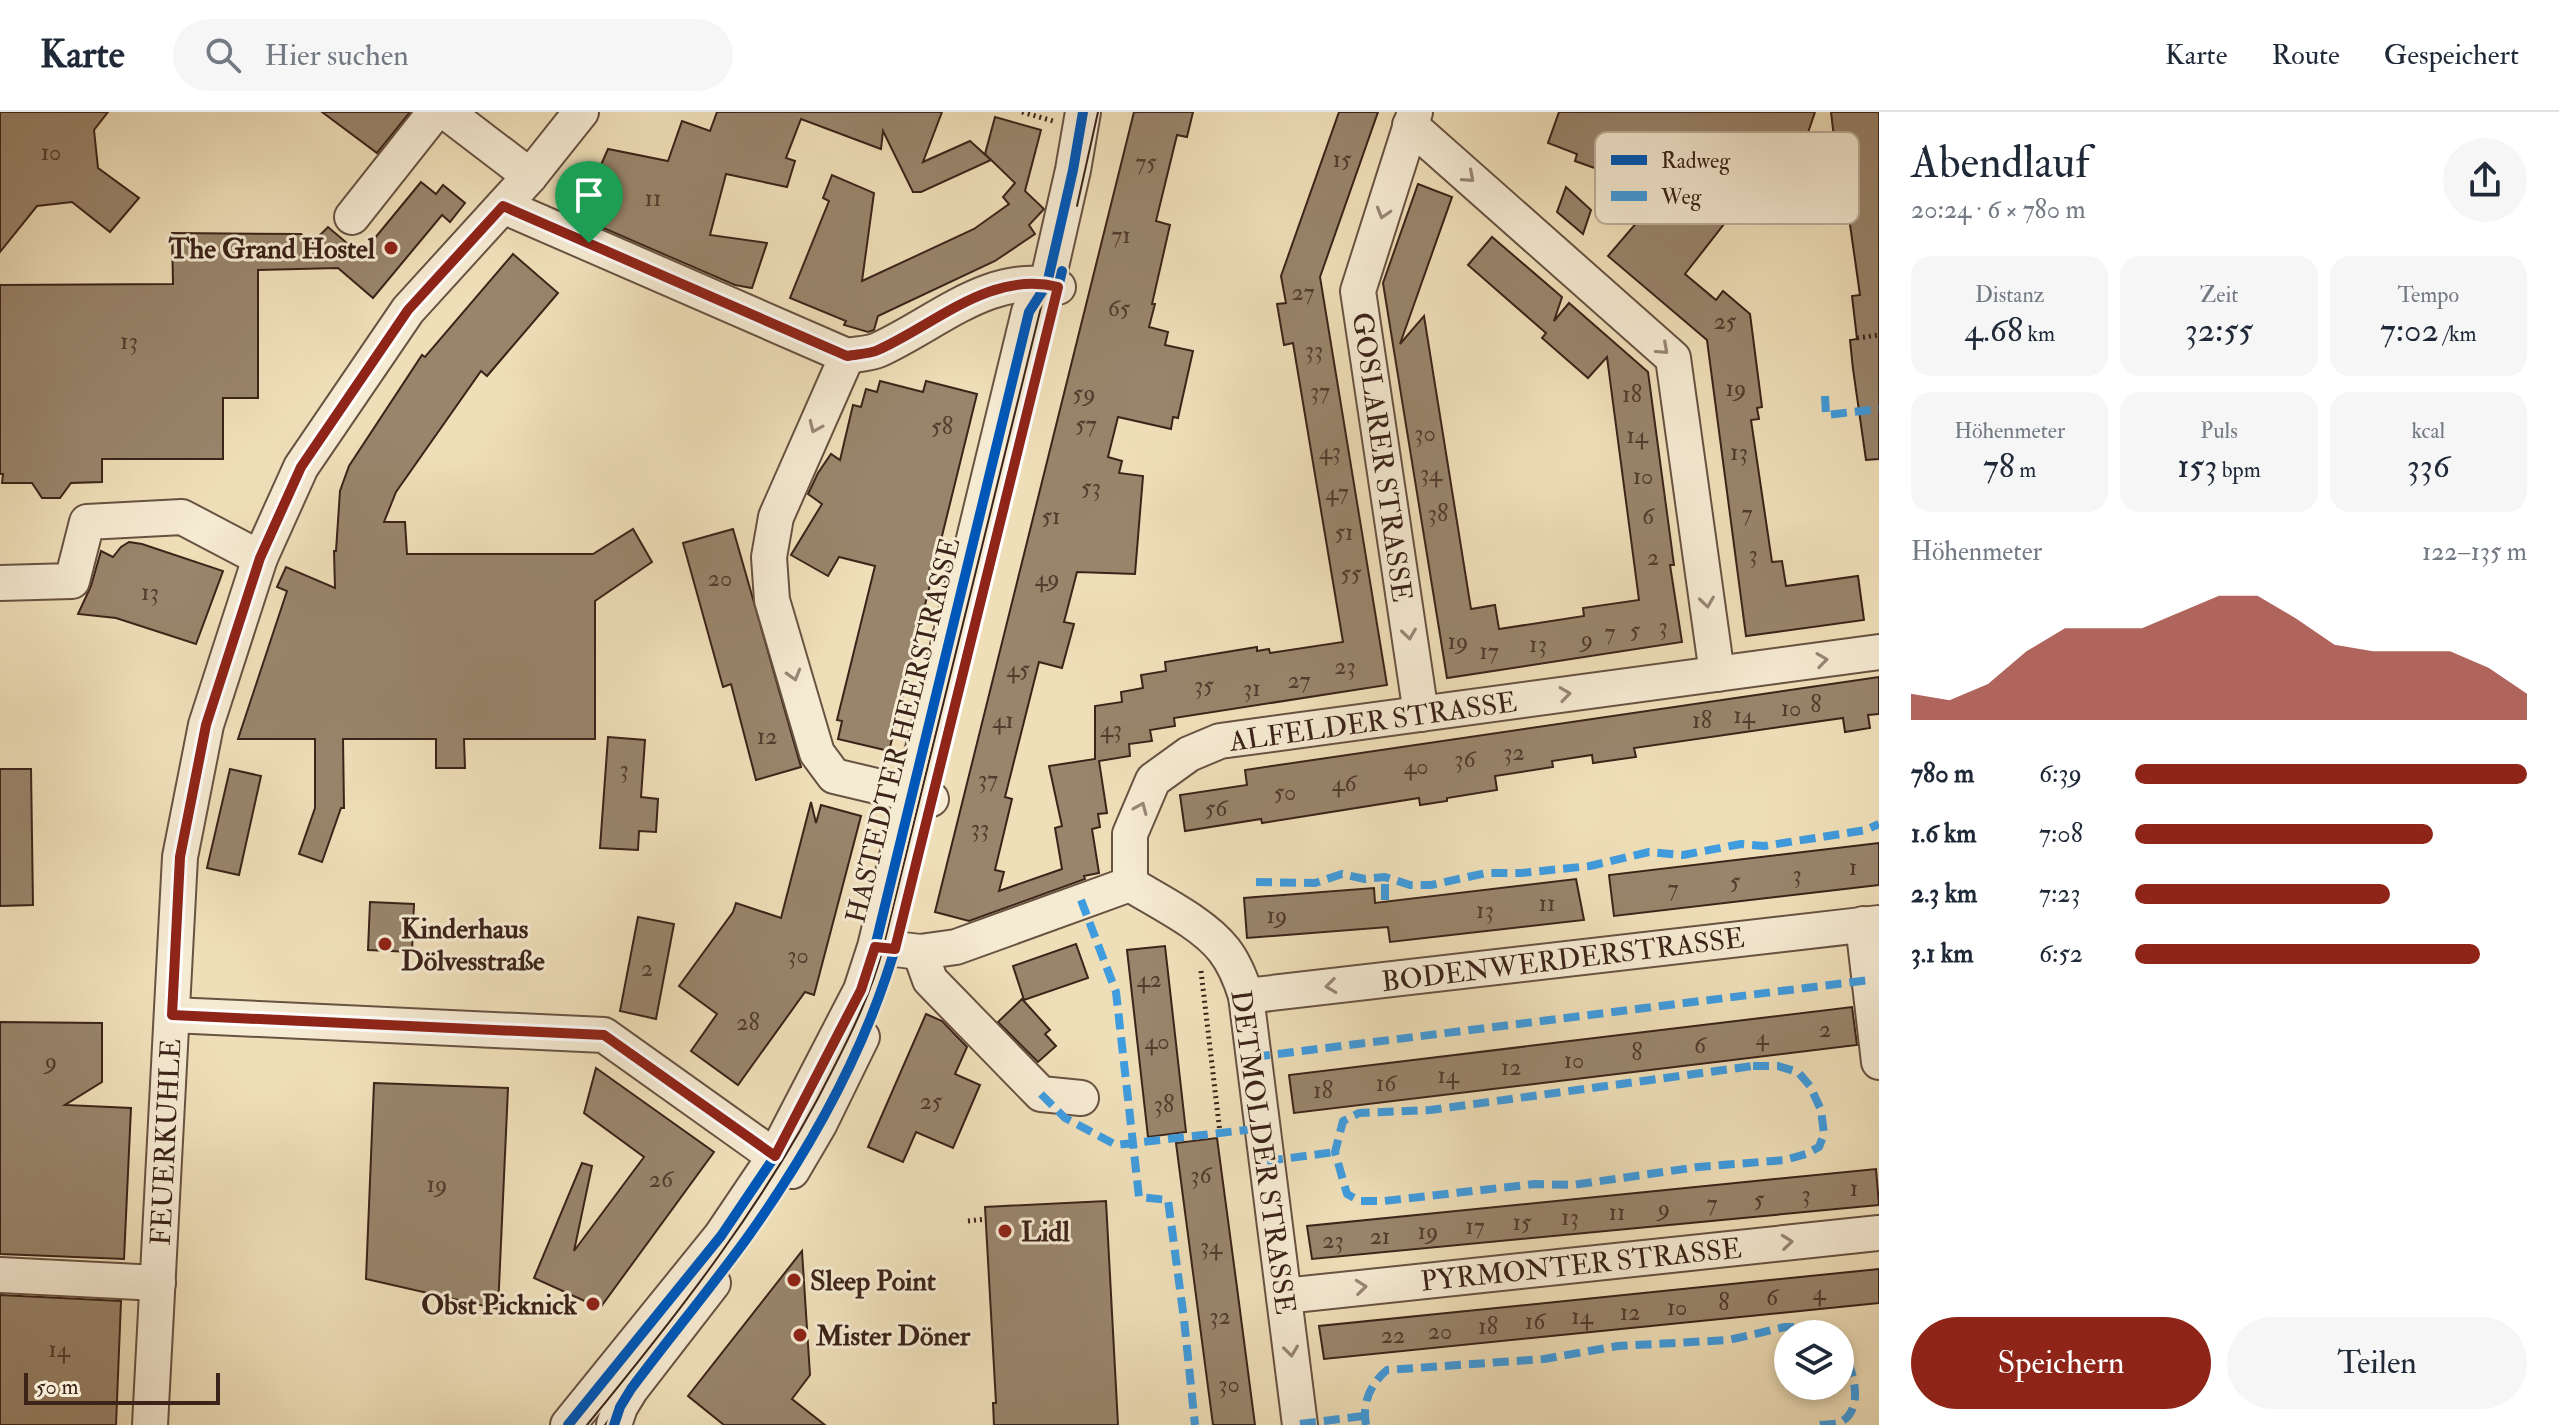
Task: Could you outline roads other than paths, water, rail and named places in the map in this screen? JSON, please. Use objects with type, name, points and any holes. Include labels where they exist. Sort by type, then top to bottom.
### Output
[{"type":"street","points":[[352,217],[435,112]]},
{"type":"street","points":[[446,112],[530,176]]},
{"type":"street","name":"FEUERKUHLE","points":[[150,1425],[182,843],[206,725],[260,558],[301,467],[408,310],[530,176],[581,112]]},
{"type":"street","name":"HASTEDTER HEERSTRASSE","points":[[1052,285],[1083,112]]},
{"type":"street","name":"HASTEDTER HEERSTRASSE","points":[[614,1425],[631,1389],[724,1269],[784,1163],[861,990],[922,797],[1052,285],[1101,112]]},
{"type":"street","points":[[1412,118],[1673,358],[1717,674]]},
{"type":"street","name":"GOSLARER STRASSE","points":[[1412,118],[1358,291],[1421,714]]},
{"type":"street","points":[[503,206],[847,356],[875,351],[991,290],[1017,282],[1052,285]]},
{"type":"street","points":[[847,356],[776,517],[769,557],[772,600],[817,753],[834,776],[922,797]]},
{"type":"street","points":[[0,583],[72,581],[87,522],[182,517],[260,558]]},
{"type":"street","name":"ALFELDER STRASSE","points":[[1130,884],[1130,834],[1153,780],[1189,754],[1220,741],[1879,652]]},
{"type":"street","name":"HASTEDTER HEERSTRASSE","points":[[568,1425],[824,1114],[908,950],[922,797]]},
{"type":"street","points":[[908,950],[956,947],[1130,884]]},
{"type":"street","name":"DETMOLDER STRASSE","points":[[1130,884],[1196,926],[1223,949],[1237,970],[1246,996],[1300,1425]]},
{"type":"street","points":[[1871,923],[1879,1062]]},
{"type":"street","name":"BODENWERDERSTRASSE","points":[[1246,996],[1871,923]]},
{"type":"street","points":[[908,950],[930,980],[1041,1094],[1081,1098]]},
{"type":"street","points":[[172,1015],[604,1035],[784,1163]]},
{"type":"street","name":"PYRMONTER STRASSE","points":[[1284,1296],[1879,1233]]},
{"type":"street","points":[[0,1275],[158,1283]]},
{"type":"tram line","points":[[587,1425],[720,1255],[780,1165],[807,1119],[867,996],[883,948],[1063,218],[1083,112]]},
{"type":"tram line","points":[[1077,206],[1098,112]]},
{"type":"tram line","points":[[929,812],[1002,517]]},
{"type":"tram line","points":[[889,967],[914,874]]},
{"type":"tram line","points":[[708,1290],[759,1221],[828,1111],[865,1033],[880,993]]},
{"type":"tram line","points":[[605,1425],[654,1359]]},
{"type":"place","name":"The Grand Hostel","points":[[391,248]]},
{"type":"place","name":"Kinderhaus Dölvesstraße","points":[[385,944]]},
{"type":"place","name":"Lidl","points":[[1005,1231]]},
{"type":"place","name":"Sleep Point","points":[[794,1280]]},
{"type":"place","name":"Obst Picknick","points":[[593,1304]]},
{"type":"place","name":"Mister Döner","points":[[800,1335]]}]
